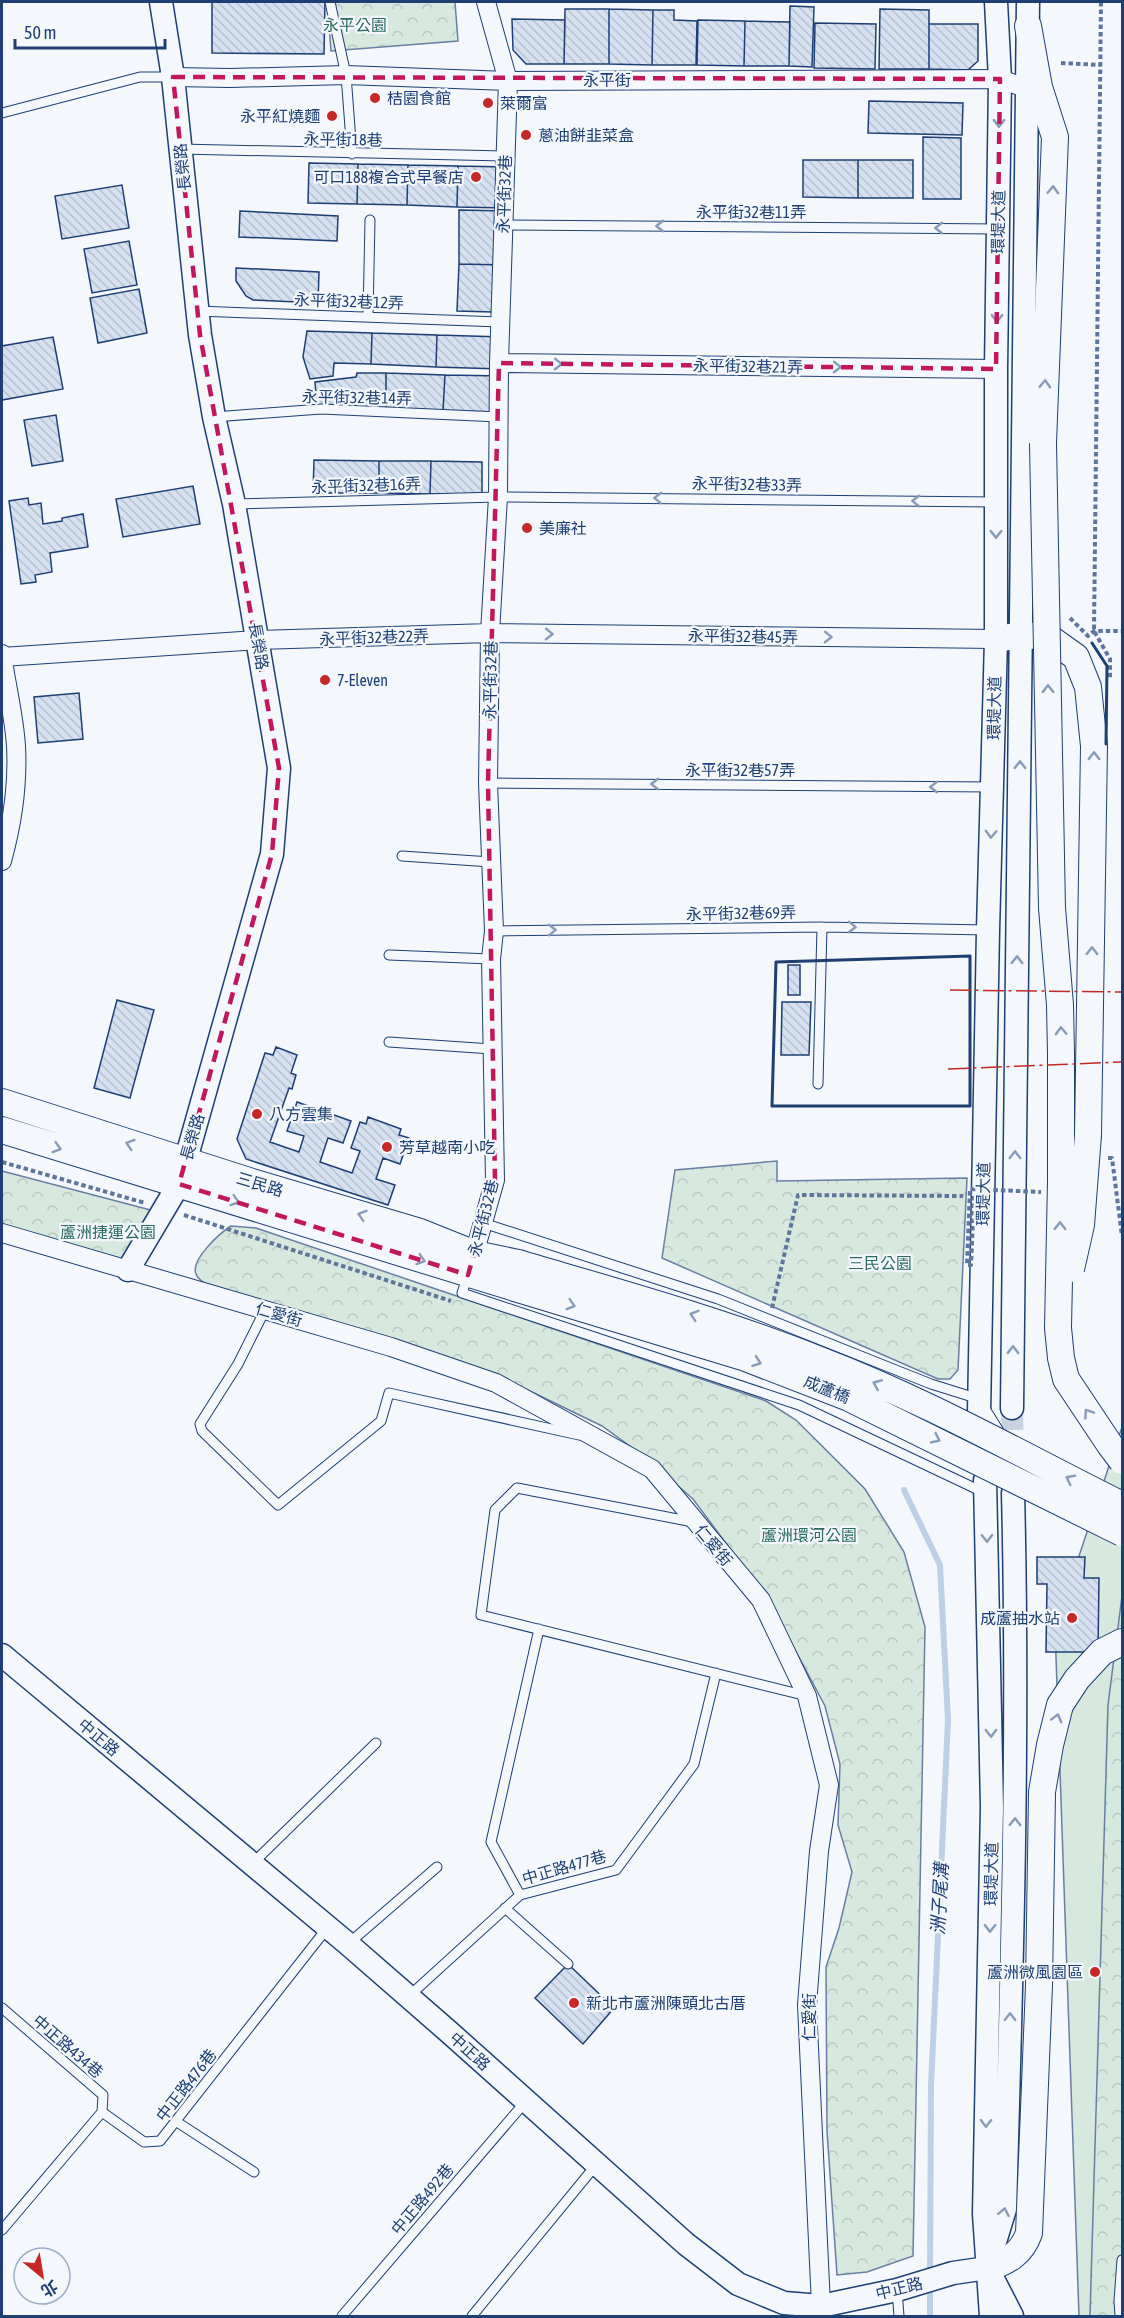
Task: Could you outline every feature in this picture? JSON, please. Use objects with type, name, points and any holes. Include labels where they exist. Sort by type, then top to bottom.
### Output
[{"type":"main road","points":[[1028,14],[1034,88],[1055,137],[1043,443],[1052,908],[1062,1054],[1058,1328],[1066,1379],[1122,1461]]},
{"type":"main road","points":[[996,639],[1022,635],[1048,637],[1076,657],[1088,687],[1094,757],[1088,1135],[1080,1225],[1058,1328]]},
{"type":"main road","name":"三民路","points":[[2,1102],[182,1173]]},
{"type":"main road","name":"三民路","points":[[2,1130],[420,1232],[471,1264],[517,1276]]},
{"type":"main road","name":"成蘆橋","points":[[517,1276],[730,1326],[822,1360],[927,1405],[1122,1505]]},
{"type":"main road","name":"成蘆橋","points":[[517,1276],[743,1357],[849,1398],[1122,1533]]},
{"type":"main road","points":[[987,2268],[1001,2264],[1015,2256],[1029,2233],[1039,1985],[1042,1792],[1050,1744],[1060,1705],[1077,1679],[1102,1652],[1122,1642]]},
{"type":"street","name":"長榮路","points":[[128,1270],[182,1173],[272,854],[279,768],[234,504],[214,417],[197,311],[173,77],[161,2]]},
{"type":"street","name":"永平街32巷","points":[[471,1264],[495,1180],[491,959],[494,931],[488,783],[490,633],[498,497],[499,363],[508,81],[486,2]]},
{"type":"street","name":"環堤大道","points":[[979,1407],[996,639],[996,369],[1000,79],[996,2]]},
{"type":"street","name":"永平街","points":[[173,77],[346,75],[508,81],[1000,79],[1034,88]]},
{"type":"street","name":"環堤大道","points":[[1012,1408],[1022,635],[1034,88]]},
{"type":"street","name":"永平街32巷21弄","points":[[499,363],[996,369]]},
{"type":"street","name":"永平街32巷45弄","points":[[490,633],[996,639]]},
{"type":"street","name":"永平街32巷22弄","points":[[2,655],[258,640],[490,633]]},
{"type":"street","points":[[2,655],[16,746],[13,797],[2,861]]},
{"type":"street","name":"仁愛街","points":[[2,1233],[391,1347],[496,1383],[652,1469],[761,1600],[807,1696],[829,1785],[819,1851],[807,2005],[821,2311]]},
{"type":"street","name":"環堤大道","points":[[986,1486],[992,1806],[984,2214],[991,2316]]},
{"type":"street","name":"環堤大道","points":[[987,2268],[1005,2209],[1016,1802],[1017,1638],[1013,1493]]},
{"type":"street","name":"中正路","points":[[2,1655],[348,1944],[686,2244],[738,2284],[784,2310],[821,2311],[930,2280],[987,2268]]},
{"type":"street","points":[[987,2268],[1012,2316]]},
{"type":"lane","points":[[330,2],[346,75],[352,154]]},
{"type":"lane","points":[[2,113],[140,77],[173,77]]},
{"type":"lane","name":"永平街18巷","points":[[180,149],[505,156]]},
{"type":"lane","points":[[368,317],[370,220]]},
{"type":"lane","name":"永平街32巷11弄","points":[[503,225],[998,229]]},
{"type":"lane","name":"永平街32巷12弄","points":[[197,311],[501,321]]},
{"type":"lane","name":"永平街32巷14弄","points":[[214,417],[321,409],[499,417]]},
{"type":"lane","name":"永平街32巷33弄","points":[[498,497],[996,502]]},
{"type":"lane","name":"永平街32巷16弄","points":[[234,504],[498,497]]},
{"type":"lane","name":"永平街32巷57弄","points":[[488,783],[992,787]]},
{"type":"lane","points":[[402,856],[491,862]]},
{"type":"lane","points":[[818,1084],[822,927]]},
{"type":"lane","name":"永平街32巷69弄","points":[[494,931],[822,927],[988,930]]},
{"type":"lane","points":[[389,955],[491,959]]},
{"type":"lane","points":[[389,1042],[492,1049]]},
{"type":"lane","points":[[483,1223],[718,1299],[931,1384],[979,1407],[1014,1455]]},
{"type":"lane","points":[[471,1264],[462,1293],[799,1405],[940,1473],[986,1486],[1007,1465]]},
{"type":"lane","points":[[265,1310],[238,1364],[200,1424],[202,1431],[278,1505],[381,1421],[389,1393],[604,1441]]},
{"type":"lane","points":[[695,1522],[517,1488],[495,1510],[481,1615],[807,1696]]},
{"type":"lane","points":[[520,1895],[491,1842],[539,1629]]},
{"type":"lane","name":"中正路477巷","points":[[408,1997],[520,1895],[616,1870],[694,1764],[716,1673]]},
{"type":"lane","points":[[252,1864],[376,1743]]},
{"type":"lane","points":[[348,1944],[437,1867]]},
{"type":"lane","points":[[505,1908],[568,1964]]},
{"type":"lane","name":"中正路476巷","points":[[102,2112],[144,2142],[160,2141],[328,1928]]},
{"type":"lane","name":"中正路434巷","points":[[2,2008],[103,2095],[102,2112]]},
{"type":"lane","name":"中正路492巷","points":[[342,2316],[526,2101]]},
{"type":"lane","points":[[2,2230],[102,2112]]},
{"type":"lane","points":[[177,2122],[254,2172]]},
{"type":"lane","points":[[472,2316],[596,2165]]},
{"type":"lane","points":[[1120,2316],[1122,2260]]},
{"type":"lane","points":[[897,2290],[899,2316]]},
{"type":"path","points":[[1098,640],[1094,631],[1101,2]]},
{"type":"path","points":[[1061,63],[1101,65]]},
{"type":"path","points":[[1063,612],[1088,636],[1094,631],[1122,631]]},
{"type":"path","points":[[1101,1157],[1112,1158],[1122,1236]]},
{"type":"path","points":[[974,1196],[971,1265],[967,1265],[970,1190],[1052,1192]]},
{"type":"highlighted area","points":[[173,77],[1000,79],[996,369],[499,363],[488,783],[495,1180],[468,1275],[179,1184],[272,854],[279,768],[200,335]]},
{"type":"green space","name":"永平公園","points":[[327,2],[455,2],[458,41],[331,51]]},
{"type":"green space","name":"三民公園","points":[[777,1161],[777,1181],[967,1178],[958,1370],[950,1379],[938,1379],[662,1258],[675,1170]]},
{"type":"green space","name":"蘆洲捷運公園","points":[[2,1171],[162,1213],[128,1270],[2,1235]]},
{"type":"green space","name":"蘆洲環河公園","points":[[231,1226],[256,1228],[766,1401],[796,1420],[865,1489],[904,1552],[925,1627],[913,2256],[867,2272],[837,2275],[827,2131],[826,1967],[839,1928],[852,1872],[838,1825],[840,1764],[825,1706],[769,1601],[693,1499],[645,1457],[602,1426],[501,1377],[210,1287],[197,1276],[195,1268],[197,1262],[220,1234]]},
{"type":"green space","name":"蘆洲微風園區","points":[[1122,1427],[1122,2316],[1079,2316],[1055,1628]]},
{"type":"green space","points":[[1122,1596],[1122,2316],[1090,2316],[1108,1705]]},
{"type":"building","points":[[212,2],[325,2],[324,54],[212,53]]},
{"type":"building","points":[[790,6],[814,7],[812,67],[789,66]]},
{"type":"building","points":[[565,9],[609,9],[609,64],[564,64]]},
{"type":"building","points":[[609,9],[653,10],[652,65],[609,64]]},
{"type":"building","points":[[880,9],[929,10],[929,69],[879,69]]},
{"type":"building","points":[[653,10],[674,10],[674,20],[697,21],[696,65],[652,65]]},
{"type":"building","points":[[512,19],[565,20],[564,64],[526,64],[513,50]]},
{"type":"building","points":[[698,20],[745,21],[744,66],[697,65]]},
{"type":"building","points":[[745,21],[790,22],[789,66],[744,66]]},
{"type":"building","points":[[815,23],[876,24],[875,69],[814,68]]},
{"type":"building","points":[[929,24],[978,24],[978,61],[968,70],[929,69]]},
{"type":"building","points":[[869,101],[963,103],[962,135],[868,133]]},
{"type":"building","points":[[923,137],[961,138],[961,199],[923,199]]},
{"type":"building","points":[[803,160],[858,160],[858,198],[803,197]]},
{"type":"building","points":[[858,160],[913,160],[913,198],[858,198]]},
{"type":"building","points":[[309,163],[358,164],[357,204],[308,203]]},
{"type":"building","points":[[358,164],[408,165],[407,205],[357,204]]},
{"type":"building","points":[[408,165],[458,166],[457,207],[407,205]]},
{"type":"building","points":[[458,166],[507,167],[506,208],[457,207]]},
{"type":"building","points":[[122,185],[129,228],[62,239],[55,196]]},
{"type":"building","points":[[459,210],[507,211],[506,265],[459,264]]},
{"type":"building","points":[[240,211],[338,216],[337,241],[239,237]]},
{"type":"building","points":[[129,241],[137,285],[92,293],[84,249]]},
{"type":"building","points":[[459,264],[506,265],[493,312],[457,311]]},
{"type":"building","points":[[236,268],[319,272],[318,303],[253,300],[246,296],[236,281]]},
{"type":"building","points":[[139,289],[147,333],[98,343],[90,298]]},
{"type":"building","points":[[307,331],[372,333],[371,364],[334,363],[333,376],[310,379],[303,357]]},
{"type":"building","points":[[372,333],[437,335],[436,367],[371,364]]},
{"type":"building","points":[[437,335],[502,337],[501,369],[436,367]]},
{"type":"building","points":[[53,337],[63,389],[2,400],[2,346]]},
{"type":"building","points":[[357,373],[386,373],[386,409],[317,408],[315,382],[356,377]]},
{"type":"building","points":[[386,373],[445,375],[443,411],[386,409]]},
{"type":"building","points":[[445,375],[503,376],[502,412],[443,411]]},
{"type":"building","points":[[56,415],[63,461],[32,466],[24,420]]},
{"type":"building","points":[[314,460],[379,461],[379,493],[313,493]]},
{"type":"building","points":[[379,461],[431,461],[430,494],[379,493]]},
{"type":"building","points":[[431,461],[482,462],[482,494],[430,494]]},
{"type":"building","points":[[193,486],[200,524],[123,537],[116,499]]},
{"type":"building","points":[[28,498],[29,505],[41,503],[43,524],[83,514],[88,547],[50,553],[52,572],[35,575],[36,582],[21,584],[9,501]]},
{"type":"building","points":[[79,693],[83,739],[38,743],[34,697]]},
{"type":"building","points":[[788,965],[800,965],[800,995],[788,995]]},
{"type":"building","points":[[117,1000],[154,1010],[130,1098],[94,1088]]},
{"type":"building","points":[[782,1002],[811,1002],[809,1055],[781,1055]]},
{"type":"building","points":[[276,1047],[297,1055],[291,1073],[296,1075],[292,1089],[289,1088],[270,1142],[299,1152],[304,1136],[287,1131],[297,1102],[351,1121],[343,1143],[328,1138],[320,1162],[352,1173],[360,1151],[351,1148],[360,1122],[366,1124],[368,1117],[401,1129],[399,1135],[409,1138],[400,1164],[383,1158],[376,1179],[395,1185],[388,1205],[246,1159],[237,1139],[265,1053],[273,1055]]},
{"type":"building","name":"成蘆抽水站","points":[[1037,1557],[1085,1557],[1084,1578],[1099,1578],[1098,1652],[1046,1652],[1047,1584],[1037,1584]]},
{"type":"building","name":"新北市蘆洲陳頭北古厝","points":[[568,1964],[614,2008],[583,2044],[535,1998]]},
{"type":"waterway","name":"洲子尾溝","points":[[904,1490],[940,1565],[948,1720],[931,2086],[930,2276]]},
{"type":"waterway","name":"洲子尾溝","points":[[930,2286],[930,2316]]},
{"type":"tunnel","points":[[1012,1408],[1013,1464]]},
{"type":"wall","points":[[1092,643],[1107,666],[1106,744]]},
{"type":"wall","points":[[970,956],[970,1106],[772,1106],[776,962],[970,956]]},
{"type":"power","points":[[950,990],[1122,992]]},
{"type":"power","points":[[948,1069],[1122,1062]]},
{"type":"place","name":"桔園食館","points":[[375,98]]},
{"type":"place","name":"萊爾富","points":[[488,103]]},
{"type":"place","name":"永平紅燒麵","points":[[332,116]]},
{"type":"place","name":"蔥油餅韭菜盒","points":[[526,135]]},
{"type":"place","name":"可口188複合式早餐店","points":[[476,177]]},
{"type":"place","name":"美廉社","points":[[527,528]]},
{"type":"place","name":"7-Eleven","points":[[325,680]]},
{"type":"place","name":"八方雲集","points":[[257,1114]]},
{"type":"place","name":"芳草越南小吃","points":[[387,1147]]},
{"type":"place","name":"成蘆抽水站","points":[[1072,1618]]},
{"type":"place","name":"蘆洲微風園區","points":[[1095,1972]]},
{"type":"place","name":"新北市蘆洲陳頭北古厝","points":[[574,2003]]}]
